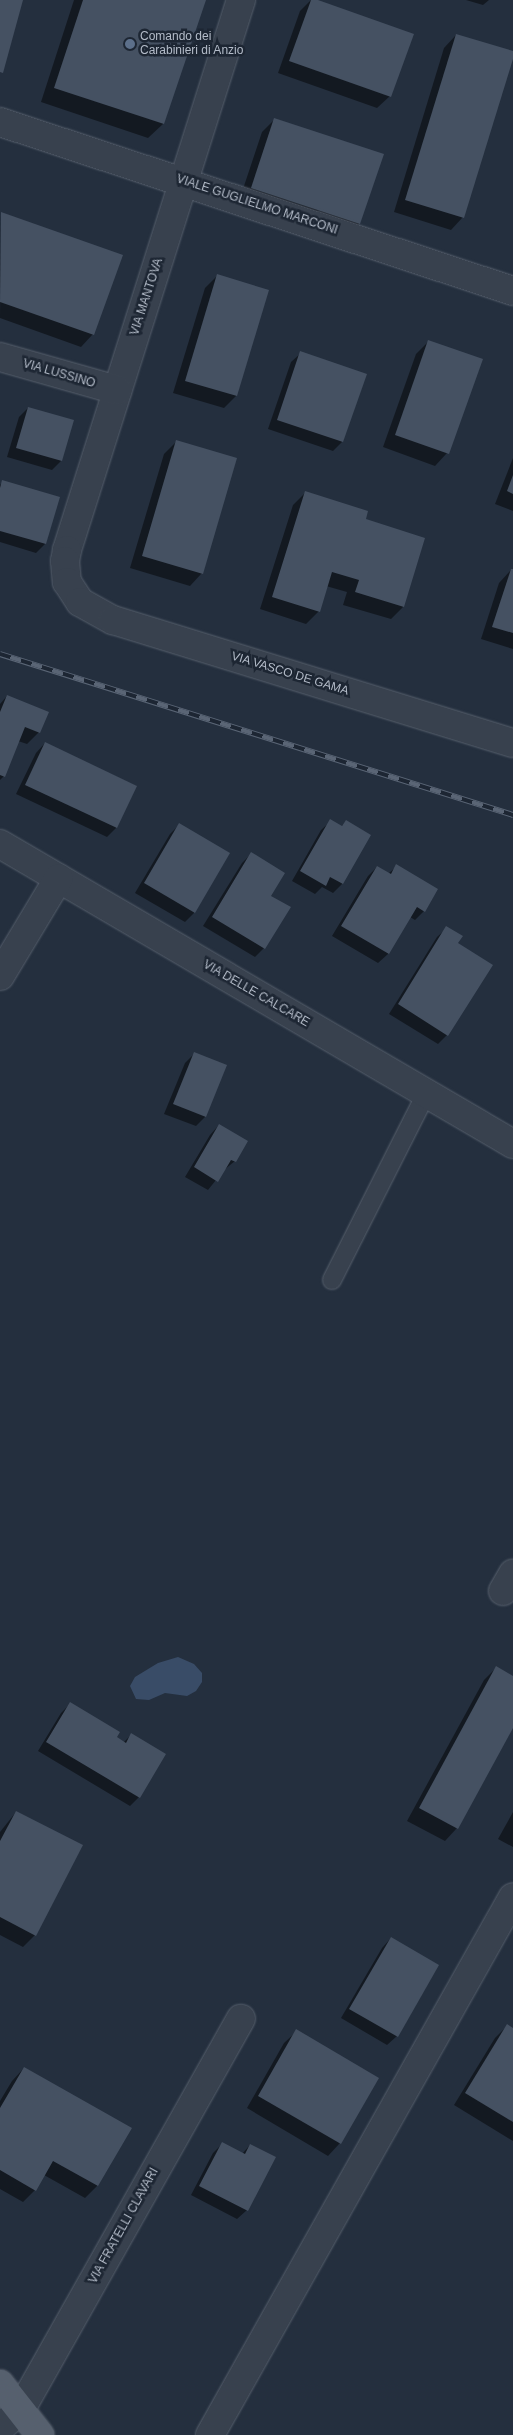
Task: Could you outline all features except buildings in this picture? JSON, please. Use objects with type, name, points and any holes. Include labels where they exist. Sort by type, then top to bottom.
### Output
[{"type":"main road","points":[[0,2384],[40,2435]]},
{"type":"street","name":"VIA MANTOVA","points":[[73,594],[65,570],[67,550],[241,0]]},
{"type":"street","name":"VIALE GUGLIELMO MARCONI","points":[[0,122],[184,181],[513,291]]},
{"type":"street","name":"VIA LUSSINO","points":[[0,357],[117,390]]},
{"type":"street","name":"VIA VASCO DE GAMA","points":[[73,594],[92,610],[113,620],[513,743]]},
{"type":"street","name":"VIA DELLE CALCARE","points":[[0,844],[513,1144]]},
{"type":"street","points":[[0,976],[59,878]]},
{"type":"street","points":[[210,2435],[513,1897]]},
{"type":"street","name":"VIA FRATELLI CLAVARI","points":[[0,2428],[20,2409],[241,2019]]},
{"type":"lane","points":[[332,1280],[426,1094]]},
{"type":"water","points":[[178,1657],[194,1664],[202,1673],[202,1682],[196,1691],[187,1696],[165,1693],[149,1700],[136,1699],[130,1686],[135,1677],[158,1663]]},
{"type":"railway","points":[[0,654],[513,815]]},
{"type":"place","name":"Comando dei Carabinieri di Anzio","points":[[130,44]]}]
